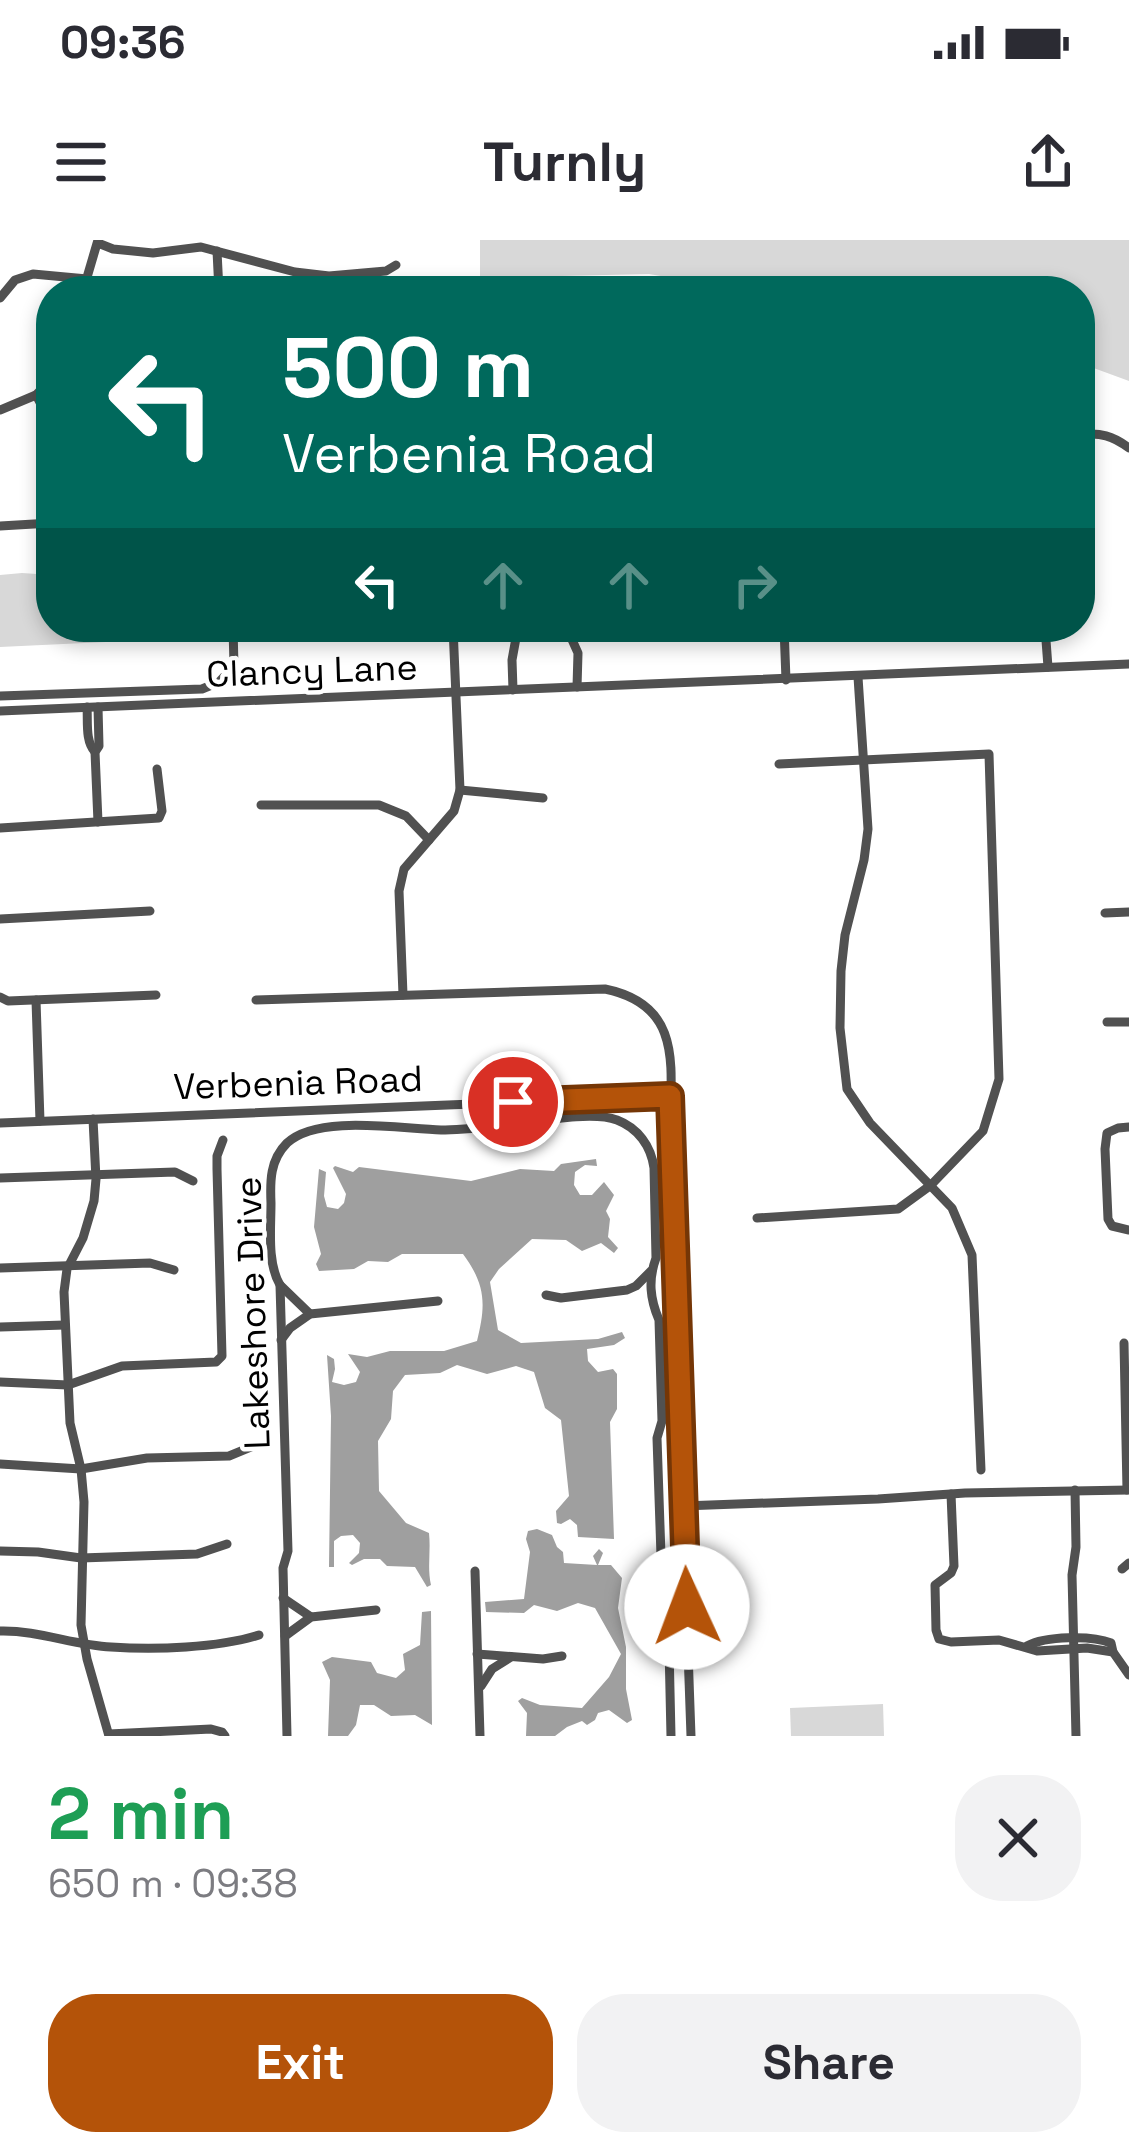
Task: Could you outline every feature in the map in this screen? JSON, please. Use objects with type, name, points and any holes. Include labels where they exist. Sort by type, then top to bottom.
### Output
[{"type":"street","points":[[88,276],[98,241],[113,249],[153,253],[201,248],[329,276],[386,271],[396,265]]},
{"type":"street","points":[[218,251],[219,276]]},
{"type":"street","points":[[0,298],[15,280],[42,276]]},
{"type":"street","points":[[0,410],[36,395]]},
{"type":"street","points":[[1095,433],[1129,448]]},
{"type":"street","points":[[0,526],[36,524]]},
{"type":"street","points":[[0,696],[202,688],[219,682],[234,666],[233,642]]},
{"type":"street","points":[[403,994],[399,891],[404,869],[454,811],[460,790],[453,642]]},
{"type":"street","points":[[513,689],[516,642]]},
{"type":"street","points":[[573,642],[578,653],[577,687]]},
{"type":"street","points":[[785,642],[786,680]]},
{"type":"street","points":[[1046,642],[1048,667]]},
{"type":"street","name":"Clancy Lane","points":[[0,711],[1129,664]]},
{"type":"street","points":[[858,677],[868,830],[841,971],[840,1028],[847,1089],[870,1123],[952,1208],[972,1255],[981,1470]]},
{"type":"street","points":[[93,707],[88,738],[95,752],[98,822]]},
{"type":"street","points":[[757,1218],[898,1209],[931,1185],[983,1131],[999,1078],[989,754],[779,764]]},
{"type":"street","points":[[0,828],[159,818],[157,769]]},
{"type":"street","points":[[460,790],[543,798]]},
{"type":"street","points":[[261,805],[379,805],[406,816],[429,840]]},
{"type":"street","points":[[0,919],[150,911]]},
{"type":"street","points":[[1105,913],[1129,912]]},
{"type":"street","points":[[256,1000],[605,989],[631,994],[655,1012],[668,1040],[691,1736]]},
{"type":"street","points":[[0,998],[155,995]]},
{"type":"street","points":[[36,1000],[40,1121]]},
{"type":"street","points":[[1107,1022],[1129,1022]]},
{"type":"street","name":"Verbenia Road","points":[[0,1123],[670,1096]]},
{"type":"street","name":"Lakeshore Drive","points":[[287,1736],[283,1568],[288,1551],[280,1285],[273,1269],[270,1182],[279,1153],[296,1136],[318,1128],[395,1125],[438,1130],[607,1117],[632,1128],[648,1148],[654,1168],[656,1258],[651,1271],[651,1306],[658,1320],[662,1420],[657,1438],[671,1736]]},
{"type":"street","points":[[93,1119],[96,1174],[88,1223],[64,1280],[70,1424],[83,1502],[80,1603],[84,1643],[109,1735],[211,1729],[225,1736]]},
{"type":"street","points":[[1129,1127],[1112,1130],[1105,1140],[1108,1219],[1112,1226],[1129,1230]]},
{"type":"street","points":[[0,1382],[68,1385],[122,1366],[216,1362],[222,1356],[217,1156],[223,1140]]},
{"type":"street","points":[[0,1178],[175,1172],[193,1181]]},
{"type":"street","points":[[0,1268],[150,1263],[174,1270]]},
{"type":"street","points":[[545,1295],[561,1298],[627,1291],[651,1271]]},
{"type":"street","points":[[280,1285],[310,1314]]},
{"type":"street","points":[[627,1291],[651,1306]]},
{"type":"street","points":[[281,1340],[310,1314],[438,1301]]},
{"type":"street","points":[[0,1327],[65,1325]]},
{"type":"street","points":[[683,1506],[1128,1490],[1124,1343]]},
{"type":"street","points":[[0,1464],[81,1469],[147,1458],[229,1456],[256,1444]]},
{"type":"street","points":[[1075,1490],[1076,1736]]},
{"type":"street","points":[[951,1494],[954,1566],[935,1585],[939,1639],[999,1640],[1027,1646],[1037,1640],[1074,1644],[1106,1640],[1129,1675]]},
{"type":"street","points":[[0,1551],[81,1558],[197,1554],[227,1544]]},
{"type":"street","points":[[475,1571],[480,1736]]},
{"type":"street","points":[[284,1598],[311,1617]]},
{"type":"street","points":[[285,1636],[311,1617],[376,1610]]},
{"type":"street","points":[[0,1631],[111,1647],[229,1644],[260,1635]]},
{"type":"street","points":[[477,1654],[562,1656]]},
{"type":"street","points":[[478,1691],[492,1670],[512,1656]]},
{"type":"shaded area","points":[[480,240],[1129,240],[1129,381],[1095,369],[1095,276],[480,276]]},
{"type":"shaded area","points":[[36,574],[36,642],[106,642],[0,647],[0,575]]},
{"type":"shaded area","points":[[596,1159],[597,1166],[585,1165],[575,1172],[574,1185],[580,1195],[592,1195],[604,1182],[614,1195],[606,1211],[608,1237],[618,1248],[614,1253],[601,1243],[582,1251],[566,1240],[532,1239],[490,1282],[498,1330],[521,1343],[598,1339],[622,1332],[625,1338],[614,1345],[587,1349],[588,1361],[598,1372],[613,1369],[617,1374],[617,1409],[610,1422],[614,1539],[578,1537],[577,1525],[570,1519],[557,1523],[556,1511],[569,1496],[561,1420],[545,1408],[534,1372],[516,1366],[487,1374],[457,1365],[440,1373],[405,1375],[393,1391],[391,1419],[378,1441],[379,1491],[406,1523],[429,1533],[431,1585],[427,1587],[415,1567],[387,1566],[380,1559],[352,1565],[360,1543],[353,1535],[334,1541],[334,1567],[329,1567],[327,1355],[334,1359],[332,1382],[356,1382],[360,1372],[348,1354],[444,1351],[477,1341],[483,1306],[480,1286],[463,1254],[402,1254],[354,1269],[319,1271],[316,1264],[321,1254],[314,1227],[319,1169],[326,1172],[327,1207],[338,1209],[346,1194],[335,1166],[353,1172],[359,1167],[471,1181],[520,1169],[554,1171],[561,1164]]},
{"type":"shaded area","points":[[528,1531],[552,1535],[564,1563],[597,1565],[593,1556],[599,1549],[603,1553],[598,1565],[611,1565],[622,1578],[618,1608],[632,1720],[627,1723],[609,1710],[598,1713],[587,1725],[582,1721],[555,1736],[526,1736],[527,1713],[518,1701],[582,1708],[609,1677],[621,1654],[595,1608],[578,1603],[557,1611],[534,1605],[524,1613],[486,1612],[485,1602],[524,1599],[530,1552],[526,1539]]},
{"type":"shaded area","points":[[431,1611],[432,1725],[415,1715],[391,1716],[374,1705],[360,1705],[348,1736],[328,1736],[330,1680],[322,1662],[332,1657],[371,1662],[377,1673],[396,1678],[405,1670],[403,1654],[420,1645],[422,1612]]},
{"type":"shaded area","points":[[883,1704],[884,1736],[791,1736],[790,1708]]},
{"type":"route","points":[[513,1102],[670,1096],[687,1607]]}]
